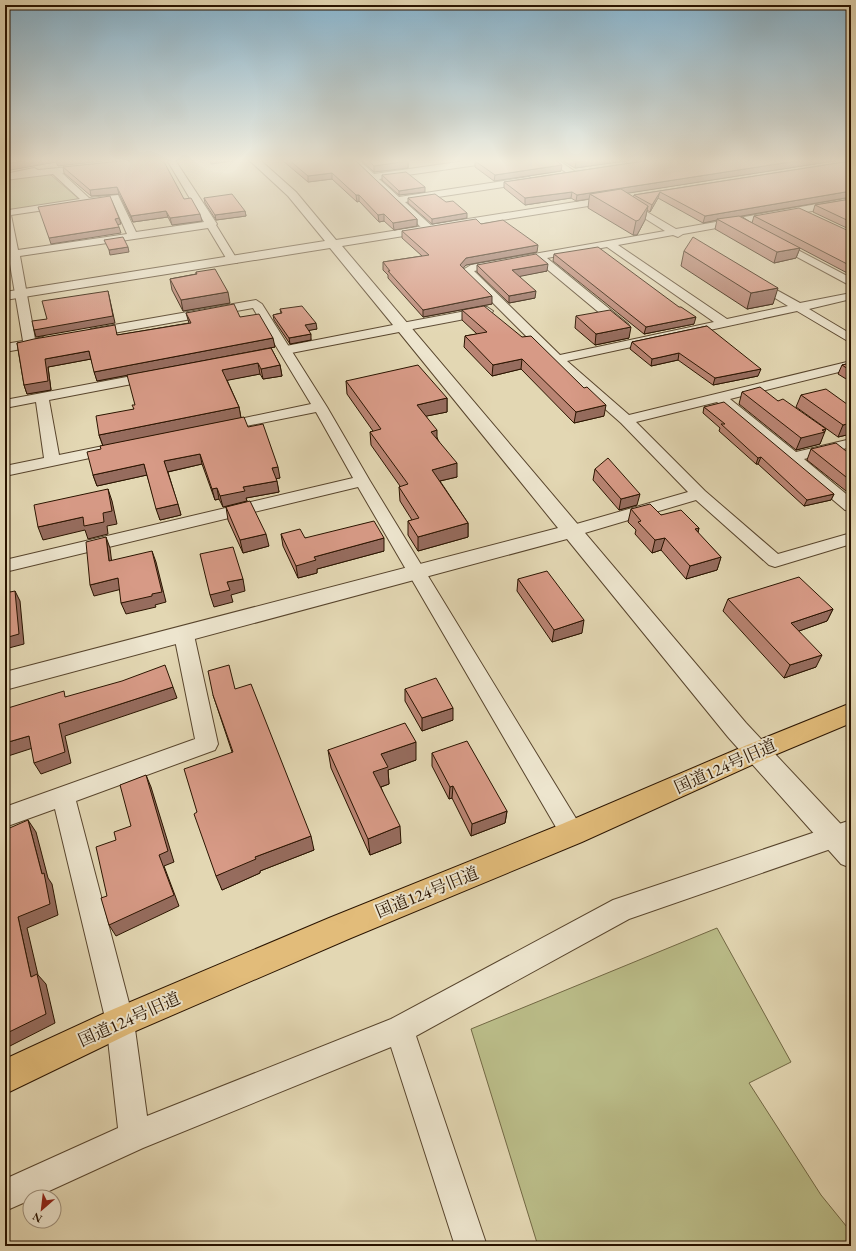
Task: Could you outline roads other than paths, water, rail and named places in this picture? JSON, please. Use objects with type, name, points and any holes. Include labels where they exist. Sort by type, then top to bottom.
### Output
[{"type":"highway","name":"国道124号旧道","points":[[5,1077],[120,1022],[340,928],[572,834],[756,752],[851,713]]},
{"type":"street","points":[[125,218],[133,236]]},
{"type":"street","points":[[208,218],[233,260]]},
{"type":"street","points":[[5,1195],[134,1136],[400,1030],[622,909],[845,841],[756,752],[312,218]]},
{"type":"street","points":[[418,218],[429,228]]},
{"type":"street","points":[[5,296],[490,218]]},
{"type":"street","points":[[653,218],[687,239]]},
{"type":"street","points":[[747,218],[471,268],[467,271],[557,359],[626,420],[700,494],[775,561],[851,538]]},
{"type":"street","points":[[737,220],[751,227]]},
{"type":"street","points":[[9,254],[212,224]]},
{"type":"street","points":[[7,226],[9,254],[22,294],[30,344]]},
{"type":"street","points":[[764,235],[851,283]]},
{"type":"street","points":[[608,243],[723,322]]},
{"type":"street","points":[[538,256],[641,340]]},
{"type":"street","points":[[746,275],[851,339]]},
{"type":"street","points":[[557,359],[723,322],[851,296]]},
{"type":"street","points":[[77,336],[256,304],[286,350],[320,407],[362,481],[572,834]]},
{"type":"street","points":[[270,353],[504,307]]},
{"type":"street","points":[[5,348],[53,340]]},
{"type":"street","points":[[626,420],[851,364]]},
{"type":"street","points":[[5,404],[164,374]]},
{"type":"street","points":[[758,388],[771,397]]},
{"type":"street","points":[[719,397],[793,456],[851,506]]},
{"type":"street","points":[[42,398],[52,461]]},
{"type":"street","points":[[205,430],[320,407]]},
{"type":"street","points":[[826,437],[845,444]]},
{"type":"street","points":[[793,456],[845,444]]},
{"type":"street","points":[[5,471],[129,446]]},
{"type":"street","points":[[5,566],[362,481]]},
{"type":"street","points":[[5,681],[184,635],[572,531],[700,494]]},
{"type":"street","points":[[5,817],[207,744],[184,635]]},
{"type":"street","points":[[63,796],[120,1022],[134,1136]]},
{"type":"street","points":[[400,1030],[471,1246]]}]
